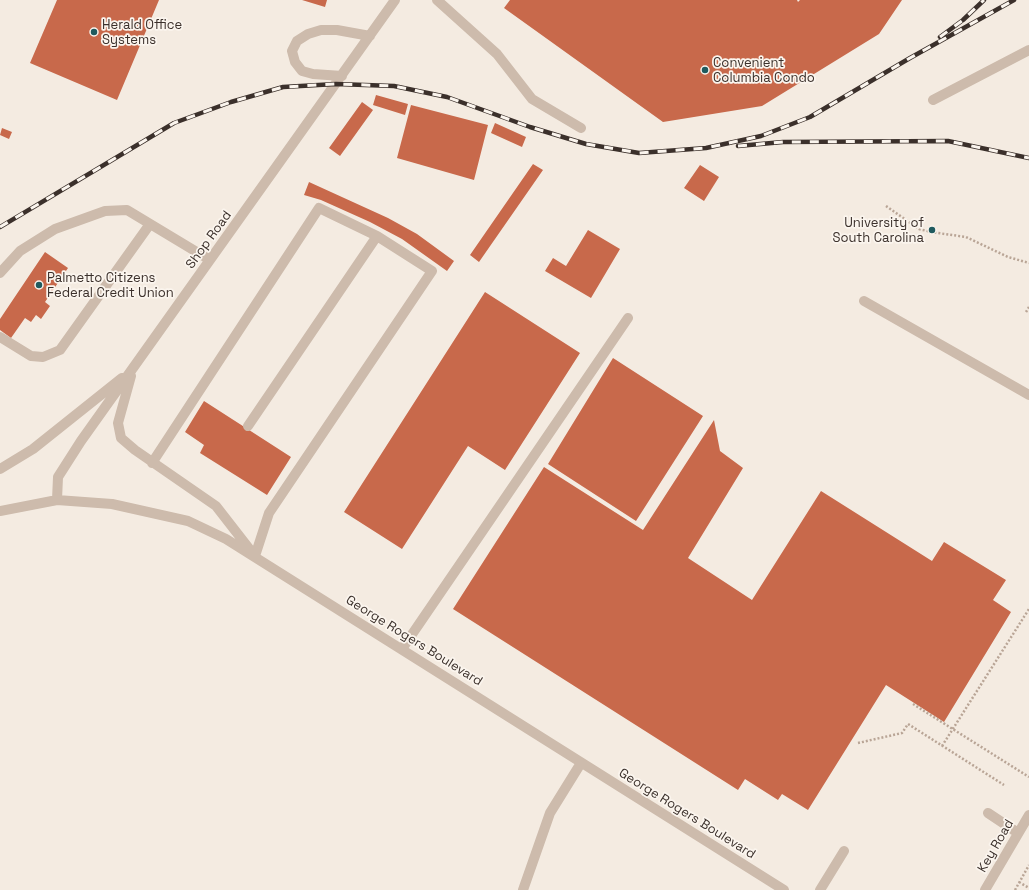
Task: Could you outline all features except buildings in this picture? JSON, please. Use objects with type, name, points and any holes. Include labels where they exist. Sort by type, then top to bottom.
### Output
[{"type":"street","name":"Shop Road","points":[[57,500],[58,477],[81,441],[395,0]]},
{"type":"street","points":[[437,0],[497,54],[532,99],[581,128]]},
{"type":"street","points":[[342,76],[313,74],[302,71],[295,62],[292,51],[297,41],[308,34],[321,30],[337,30],[370,36]]},
{"type":"street","points":[[933,100],[1029,50]]},
{"type":"street","points":[[152,463],[319,208],[377,236],[432,271],[269,513],[255,556]]},
{"type":"street","points":[[0,273],[20,251],[54,229],[105,211],[127,210],[210,260]]},
{"type":"street","points":[[0,336],[31,356],[43,357],[60,350],[150,224]]},
{"type":"street","points":[[248,426],[377,236]]},
{"type":"street","points":[[864,301],[1029,396]]},
{"type":"street","points":[[402,649],[628,318]]},
{"type":"street","points":[[132,369],[118,423],[121,438],[152,463],[216,506],[255,556]]},
{"type":"street","points":[[0,469],[33,449],[132,369]]},
{"type":"street","name":"George Rogers Boulevard","points":[[0,511],[57,500],[112,504],[188,521],[226,539],[784,890]]},
{"type":"street","points":[[523,890],[550,813],[582,763]]},
{"type":"street","points":[[988,813],[1018,833]]},
{"type":"street","name":"Key Road","points":[[985,890],[1029,815]]},
{"type":"street","points":[[820,890],[844,851]]},
{"type":"path","points":[[886,206],[906,222],[924,231],[966,236],[1008,257],[1029,263]]},
{"type":"path","points":[[1026,312],[1029,307]]},
{"type":"path","points":[[942,746],[1029,609]]},
{"type":"path","points":[[913,704],[1029,777]]},
{"type":"path","points":[[858,743],[902,734],[908,724],[1004,785]]},
{"type":"path","points":[[1015,890],[1029,864]]},
{"type":"path","points":[[1019,882],[1029,888]]},
{"type":"railway","points":[[940,37],[963,20],[984,0]]},
{"type":"railway","points":[[0,227],[174,123],[231,102],[283,87],[336,84],[394,86],[447,97],[530,127],[586,144],[639,153],[706,148],[761,136],[810,117],[910,58],[1014,0]]},
{"type":"railway","points":[[738,146],[783,142],[948,141],[1029,158]]},
{"type":"place","name":"Herald Office Systems","points":[[94,32]]},
{"type":"place","name":"Convenient Columbia Condo","points":[[705,70]]},
{"type":"place","name":"University of South Carolina","points":[[932,230]]},
{"type":"place","name":"Palmetto Citizens Federal Credit Union","points":[[39,285]]}]
